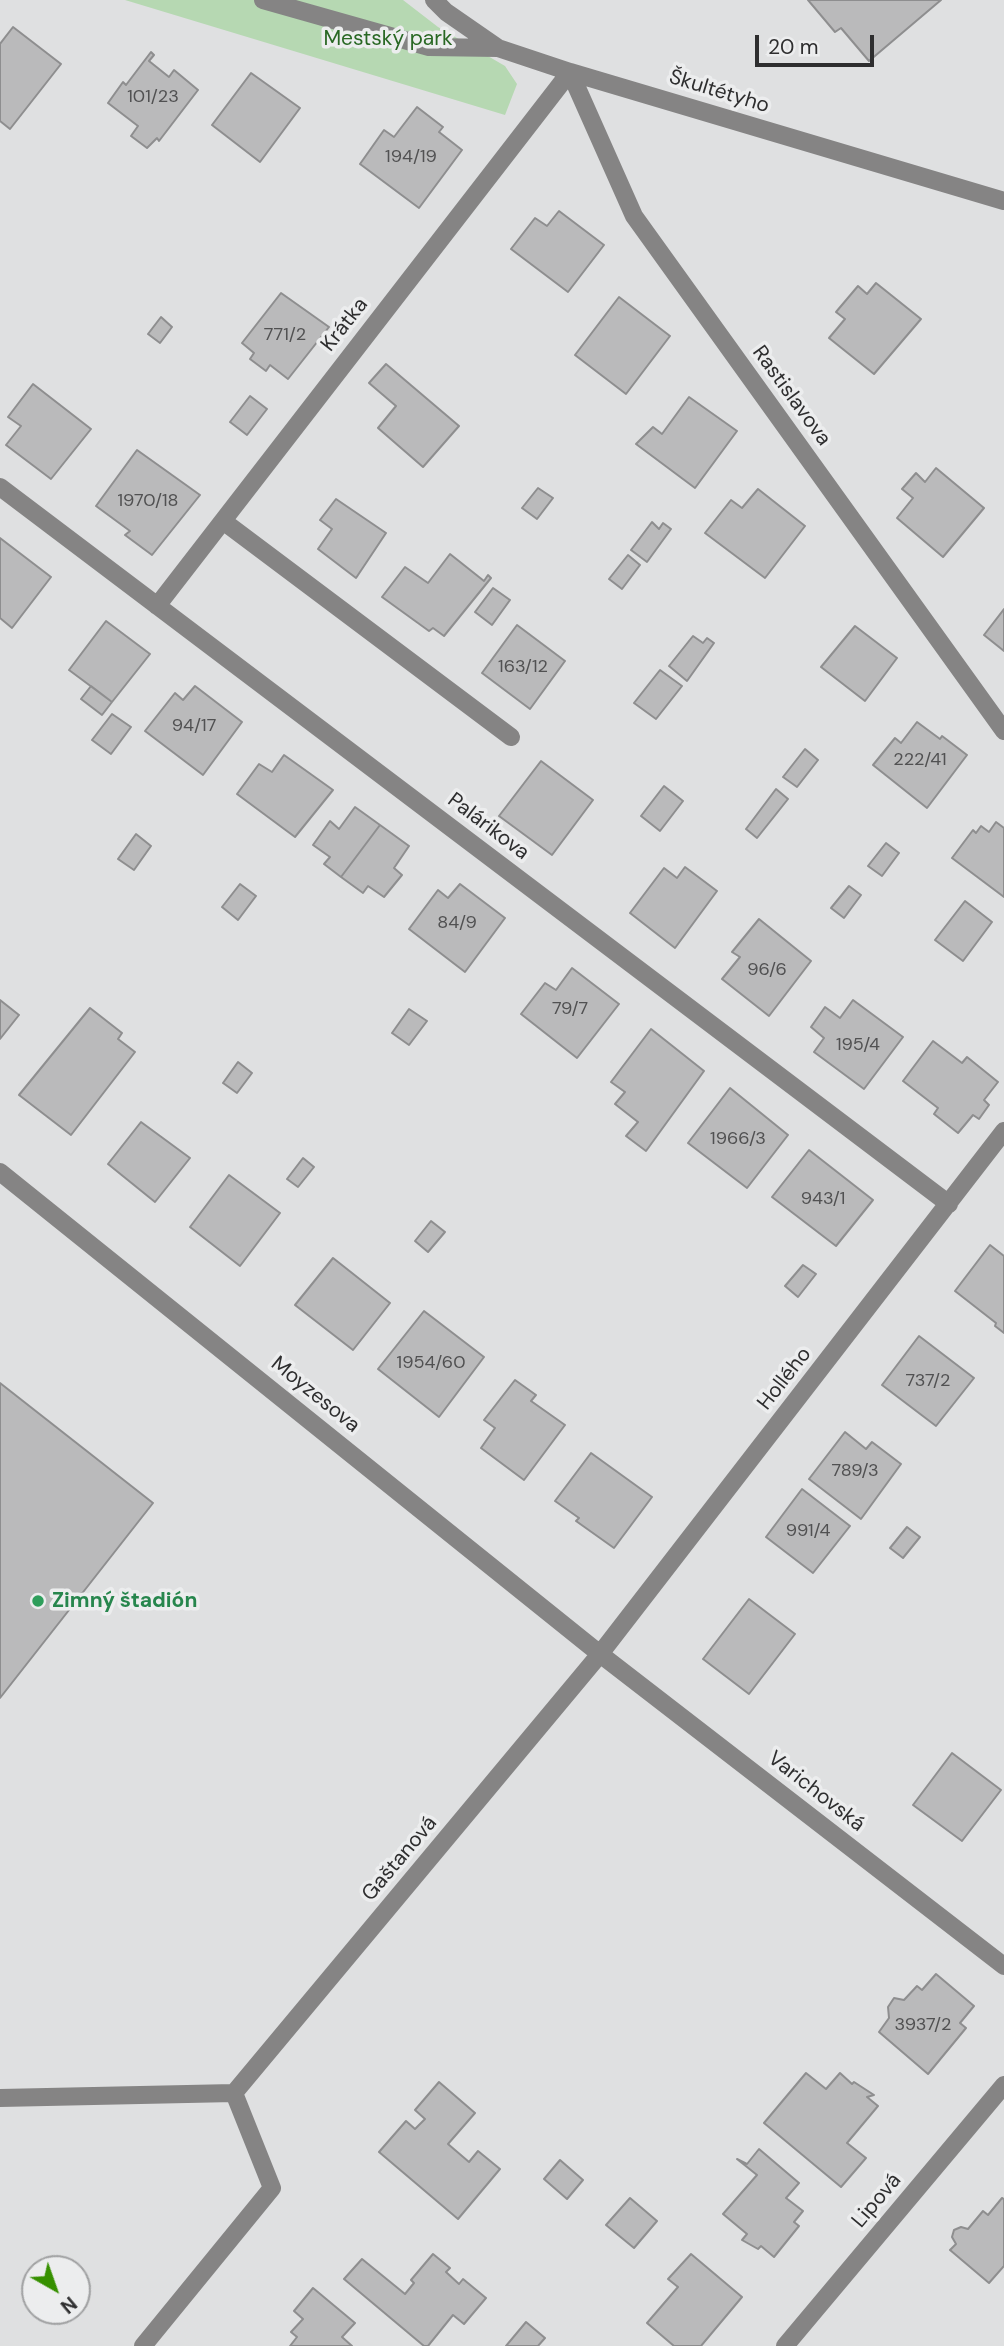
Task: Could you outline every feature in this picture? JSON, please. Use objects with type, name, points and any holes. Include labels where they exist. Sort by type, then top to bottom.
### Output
[{"type":"street","points":[[263,0],[429,47],[498,48]]},
{"type":"street","name":"Škultétyho","points":[[434,0],[446,12],[498,48],[570,72],[1004,201]]},
{"type":"street","name":"Krátka","points":[[156,606],[570,72]]},
{"type":"street","name":"Rastislavova","points":[[570,72],[634,216],[1004,731]]},
{"type":"street","name":"Palárikova","points":[[0,487],[949,1204]]},
{"type":"street","points":[[223,521],[511,737]]},
{"type":"street","name":"Hollého","points":[[600,1654],[1004,1131]]},
{"type":"street","name":"Moyzesova","points":[[0,1172],[600,1654]]},
{"type":"street","name":"Varichovská","points":[[600,1654],[1004,1966]]},
{"type":"street","name":"Gaštanová","points":[[234,2093],[600,1654]]},
{"type":"street","name":"Lipová","points":[[785,2346],[1004,2085]]},
{"type":"street","points":[[0,2098],[234,2093],[272,2188],[143,2346]]},
{"type":"green space","name":"Mestský park","points":[[125,0],[403,0],[438,27],[505,66],[517,84],[505,115]]},
{"type":"building","points":[[808,0],[941,0],[869,61],[841,28],[835,32]]},
{"type":"building","points":[[13,27],[61,64],[10,129],[0,121],[0,44]]},
{"type":"building","points":[[151,52],[154,55],[149,61],[169,77],[174,70],[198,90],[159,141],[157,138],[147,148],[131,136],[138,126],[108,103],[123,82],[126,85]]},
{"type":"building","points":[[251,73],[300,108],[260,162],[212,125]]},
{"type":"building","points":[[417,107],[443,127],[439,132],[462,150],[419,208],[360,164],[384,130],[394,137]]},
{"type":"building","points":[[559,211],[604,245],[568,292],[511,249],[535,218],[547,226]]},
{"type":"building","points":[[876,283],[921,319],[874,374],[829,338],[845,319],[836,312],[858,286],[867,294]]},
{"type":"building","points":[[281,293],[329,327],[288,379],[270,365],[266,371],[250,359],[254,353],[242,343]]},
{"type":"building","points":[[619,297],[670,336],[626,394],[575,355]]},
{"type":"building","points":[[161,317],[172,327],[160,343],[148,334]]},
{"type":"building","points":[[386,364],[459,426],[423,467],[378,428],[396,406],[369,383]]},
{"type":"building","points":[[33,384],[91,429],[51,479],[6,445],[21,426],[8,417]]},
{"type":"building","points":[[250,396],[267,409],[247,435],[230,422]]},
{"type":"building","points":[[689,397],[737,431],[695,488],[636,444],[653,427],[662,434]]},
{"type":"building","points":[[137,450],[200,495],[152,555],[125,535],[130,531],[96,506]]},
{"type":"building","points":[[936,468],[984,508],[943,557],[897,518],[913,498],[902,489],[916,473],[925,482]]},
{"type":"building","points":[[538,488],[553,498],[537,519],[522,508]]},
{"type":"building","points":[[758,489],[805,526],[765,578],[705,533],[731,500],[742,508]]},
{"type":"building","points":[[336,499],[386,533],[356,578],[318,549],[332,529],[320,520]]},
{"type":"building","points":[[652,522],[659,529],[663,523],[671,529],[647,562],[631,550]]},
{"type":"building","points":[[0,538],[51,577],[12,628],[0,618]]},
{"type":"building","points":[[450,554],[484,581],[488,575],[491,578],[444,636],[433,628],[429,631],[382,597],[405,567],[428,583]]},
{"type":"building","points":[[628,555],[640,565],[622,589],[609,579]]},
{"type":"building","points":[[493,588],[510,600],[492,625],[475,612]]},
{"type":"building","points":[[1004,609],[1004,651],[984,635]]},
{"type":"building","points":[[106,621],[150,654],[112,702],[69,670]]},
{"type":"building","points":[[517,625],[565,661],[530,709],[482,673]]},
{"type":"building","points":[[855,626],[897,658],[865,701],[821,667]]},
{"type":"building","points":[[693,636],[703,643],[707,638],[714,643],[687,681],[669,666]]},
{"type":"building","points":[[660,670],[682,686],[656,719],[634,703]]},
{"type":"building","points":[[91,686],[112,702],[102,715],[81,699]]},
{"type":"building","points":[[195,686],[242,722],[203,775],[145,731],[175,693],[183,700]]},
{"type":"building","points":[[112,714],[131,727],[111,754],[92,740]]},
{"type":"building","points":[[917,722],[967,755],[927,808],[873,765],[895,738],[901,743]]},
{"type":"building","points":[[805,749],[818,760],[797,787],[783,777]]},
{"type":"building","points":[[284,755],[333,790],[295,837],[237,794],[259,764],[272,772]]},
{"type":"building","points":[[541,761],[593,800],[552,855],[499,816]]},
{"type":"building","points":[[664,786],[683,801],[660,831],[641,816]]},
{"type":"building","points":[[776,789],[788,799],[757,838],[746,829]]},
{"type":"building","points":[[355,807],[380,825],[341,877],[324,864],[330,857],[313,845],[330,821],[339,829]]},
{"type":"building","points":[[996,822],[1004,828],[1004,897],[952,858],[973,830],[976,833],[981,826],[989,832]]},
{"type":"building","points":[[380,825],[409,846],[394,868],[402,875],[384,897],[368,886],[363,893],[341,877]]},
{"type":"building","points":[[136,834],[151,846],[134,870],[118,859]]},
{"type":"building","points":[[886,843],[899,853],[882,876],[868,866]]},
{"type":"building","points":[[685,867],[717,891],[675,948],[630,913],[664,868],[677,878]]},
{"type":"building","points":[[240,884],[256,896],[238,920],[222,907]]},
{"type":"building","points":[[460,884],[505,918],[465,972],[409,929],[438,890],[448,898]]},
{"type":"building","points":[[849,886],[861,895],[844,918],[831,908]]},
{"type":"building","points":[[965,901],[992,922],[963,961],[935,940]]},
{"type":"building","points":[[759,919],[811,961],[769,1016],[722,979],[740,957],[732,952]]},
{"type":"building","points":[[572,968],[619,1004],[577,1058],[521,1014],[545,983],[556,990]]},
{"type":"building","points":[[0,1000],[19,1015],[0,1039]]},
{"type":"building","points":[[853,1000],[903,1037],[864,1089],[814,1052],[824,1038],[811,1027],[825,1007],[840,1018]]},
{"type":"building","points":[[90,1008],[122,1033],[118,1039],[135,1052],[71,1135],[19,1095]]},
{"type":"building","points":[[409,1009],[427,1021],[409,1045],[392,1033]]},
{"type":"building","points":[[651,1029],[704,1071],[646,1151],[626,1136],[638,1122],[615,1104],[625,1092],[611,1082]]},
{"type":"building","points":[[933,1041],[962,1063],[967,1057],[998,1082],[984,1100],[989,1105],[979,1119],[973,1115],[958,1133],[934,1114],[938,1108],[903,1081]]},
{"type":"building","points":[[238,1062],[252,1073],[237,1093],[223,1083]]},
{"type":"building","points":[[730,1088],[788,1135],[747,1188],[688,1143]]},
{"type":"building","points":[[141,1122],[190,1158],[155,1202],[108,1164]]},
{"type":"building","points":[[809,1150],[873,1200],[836,1246],[772,1197]]},
{"type":"building","points":[[303,1158],[314,1167],[298,1187],[287,1179]]},
{"type":"building","points":[[229,1175],[280,1213],[240,1266],[190,1227]]},
{"type":"building","points":[[431,1221],[445,1232],[428,1252],[415,1241]]},
{"type":"building","points":[[990,1245],[1004,1256],[1004,1333],[995,1326],[996,1323],[955,1291]]},
{"type":"building","points":[[333,1258],[390,1303],[353,1350],[295,1305]]},
{"type":"building","points":[[803,1265],[816,1274],[798,1297],[785,1286]]},
{"type":"building","points":[[424,1311],[484,1357],[439,1417],[378,1369]]},
{"type":"building","points":[[919,1336],[974,1378],[936,1426],[882,1385]]},
{"type":"building","points":[[515,1380],[536,1395],[531,1401],[565,1425],[524,1480],[481,1448],[495,1428],[484,1420]]},
{"type":"building","name":"Zimný štadión","points":[[0,1383],[153,1503],[0,1698]]},
{"type":"building","points":[[845,1432],[866,1449],[872,1442],[901,1464],[861,1519],[809,1479]]},
{"type":"building","points":[[591,1453],[652,1497],[614,1548],[576,1521],[579,1518],[555,1501]]},
{"type":"building","points":[[802,1489],[850,1526],[813,1573],[766,1537]]},
{"type":"building","points":[[907,1527],[920,1537],[903,1558],[890,1548]]},
{"type":"building","points":[[749,1599],[795,1634],[749,1694],[703,1659]]},
{"type":"building","points":[[952,1753],[1001,1790],[962,1841],[913,1805]]},
{"type":"building","points":[[936,1974],[974,2006],[960,2023],[966,2028],[928,2074],[879,2032],[889,2018],[888,2007],[894,1998],[904,2000],[917,1986],[922,1990]]},
{"type":"building","points":[[806,2073],[826,2089],[840,2073],[852,2084],[854,2082],[874,2095],[867,2097],[878,2106],[847,2143],[866,2158],[841,2187],[764,2123]]},
{"type":"building","points":[[439,2082],[475,2113],[448,2144],[469,2162],[478,2151],[500,2169],[458,2219],[379,2152],[406,2121],[415,2129],[425,2119],[415,2110]]},
{"type":"building","points":[[759,2149],[799,2183],[786,2198],[803,2211],[794,2222],[799,2226],[774,2257],[761,2246],[758,2249],[742,2240],[747,2234],[723,2214],[757,2175],[737,2159],[747,2164]]},
{"type":"building","points":[[560,2160],[583,2180],[567,2199],[544,2179]]},
{"type":"building","points":[[630,2198],[657,2221],[634,2248],[606,2225]]},
{"type":"building","points":[[1002,2198],[1004,2266],[989,2283],[950,2250],[956,2244],[952,2237],[954,2230],[961,2227],[968,2229],[983,2211],[988,2215]]},
{"type":"building","points":[[433,2254],[450,2268],[446,2272],[459,2284],[463,2279],[486,2298],[464,2324],[453,2315],[428,2346],[424,2346],[344,2279],[362,2259],[405,2294],[414,2283],[411,2280]]},
{"type":"building","points":[[691,2254],[742,2297],[701,2346],[674,2346],[647,2323],[678,2287],[668,2279]]},
{"type":"building","points":[[313,2288],[355,2323],[342,2337],[352,2346],[290,2346],[297,2337],[291,2332],[303,2319],[294,2311]]},
{"type":"building","points":[[526,2322],[545,2338],[538,2346],[506,2346]]},
{"type":"place","name":"Zimný štadión","points":[[38,1601]]}]
